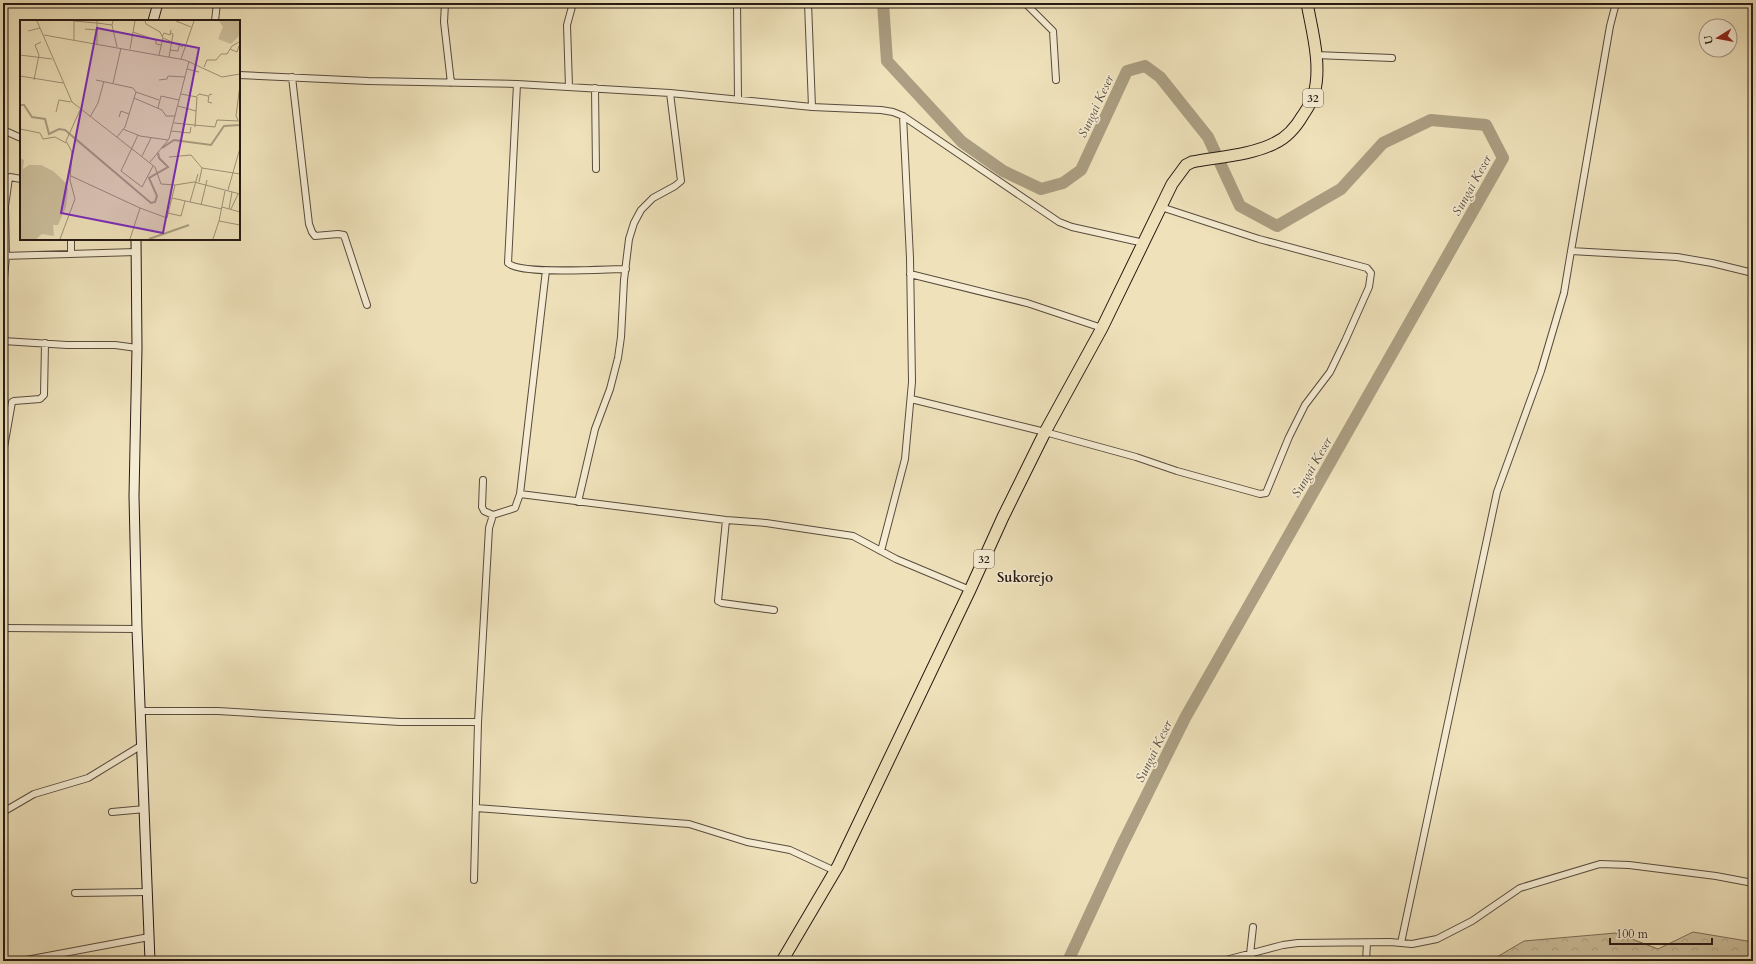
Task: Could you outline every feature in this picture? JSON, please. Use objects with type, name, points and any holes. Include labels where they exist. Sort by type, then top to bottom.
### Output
[{"type":"highway","name":"32","points":[[782,961],[834,871],[970,590],[1003,517],[1045,432],[1102,328],[1172,184],[1186,165],[1192,162],[1240,153],[1275,143],[1287,136],[1297,125],[1314,94],[1316,85],[1315,55],[1307,3]]},
{"type":"street","points":[[153,20],[158,3]]},
{"type":"street","points":[[216,20],[217,3]]},
{"type":"street","points":[[445,3],[444,22],[451,83]]},
{"type":"street","points":[[569,87],[567,25],[573,3]]},
{"type":"street","points":[[736,3],[738,98]]},
{"type":"street","points":[[808,3],[812,107]]},
{"type":"street","points":[[1025,3],[1052,31],[1056,80]]},
{"type":"street","points":[[1401,943],[1497,492],[1541,371],[1564,293],[1610,26],[1616,3]]},
{"type":"street","points":[[1315,55],[1392,58]]},
{"type":"street","points":[[240,75],[368,81],[517,84],[595,88],[738,98],[812,107],[881,110],[893,112],[902,116],[1059,222],[1072,227],[1144,243]]},
{"type":"street","points":[[292,77],[309,224],[315,236],[340,234],[346,238],[367,305]]},
{"type":"street","points":[[517,84],[508,260],[511,266],[546,270],[626,269]]},
{"type":"street","points":[[595,88],[596,169]]},
{"type":"street","points":[[578,502],[595,429],[610,389],[618,358],[629,239],[634,223],[641,210],[653,198],[681,181],[670,93]]},
{"type":"street","points":[[881,552],[905,458],[911,399],[910,274],[902,116]]},
{"type":"street","points":[[3,130],[20,138]]},
{"type":"street","points":[[3,290],[5,206],[9,178],[20,179]]},
{"type":"street","points":[[911,399],[1045,432],[1136,457],[1177,471],[1261,495],[1268,490],[1289,437],[1305,405],[1333,366],[1369,287],[1370,270],[1251,237],[1161,207]]},
{"type":"street","points":[[71,240],[71,254]]},
{"type":"street","points":[[136,240],[137,348],[134,496],[137,629],[150,961]]},
{"type":"street","points":[[1571,251],[1677,257],[1712,263],[1753,273]]},
{"type":"street","points":[[4,256],[136,252]]},
{"type":"street","points":[[483,480],[482,507],[484,511],[493,515],[515,508],[520,494],[546,270]]},
{"type":"street","points":[[910,274],[1027,304],[1102,328]]},
{"type":"street","points":[[3,341],[115,345],[137,348]]},
{"type":"street","points":[[3,453],[12,402],[40,399],[44,395],[45,343]]},
{"type":"street","points":[[520,494],[726,520],[766,523],[843,534],[861,539],[881,552],[970,590]]},
{"type":"street","points":[[474,880],[478,722],[489,528],[493,515]]},
{"type":"street","points":[[726,520],[718,601],[722,603],[774,610]]},
{"type":"street","points":[[3,628],[137,629]]},
{"type":"street","points":[[141,711],[218,711],[400,722],[478,722]]},
{"type":"street","points":[[3,812],[34,794],[88,778],[142,745]]},
{"type":"street","points":[[476,808],[689,824],[748,842],[790,850],[834,871]]},
{"type":"street","points":[[112,812],[145,809]]},
{"type":"street","points":[[1222,961],[1298,943],[1412,944],[1437,939],[1472,921],[1520,888],[1600,864],[1629,865],[1716,876],[1753,883]]},
{"type":"street","points":[[75,893],[148,892]]},
{"type":"street","points":[[1250,954],[1252,927]]},
{"type":"street","points":[[22,961],[149,937]]},
{"type":"street","points":[[1366,961],[1367,943]]},
{"type":"green space","points":[[1693,932],[1753,942],[1753,961],[1490,961],[1524,941],[1616,933],[1658,949]]},
{"type":"waterway","name":"Sungai Keser","points":[[883,3],[887,61],[962,142],[1003,171],[1041,189],[1063,183],[1081,170],[1127,71],[1145,66],[1160,77],[1208,137],[1240,206],[1277,226],[1341,189],[1383,143],[1431,120],[1486,125],[1503,158],[1185,718],[1121,847],[1068,961]]},
{"type":"district","name":"Sukorejo","points":[[1025,577]]}]
